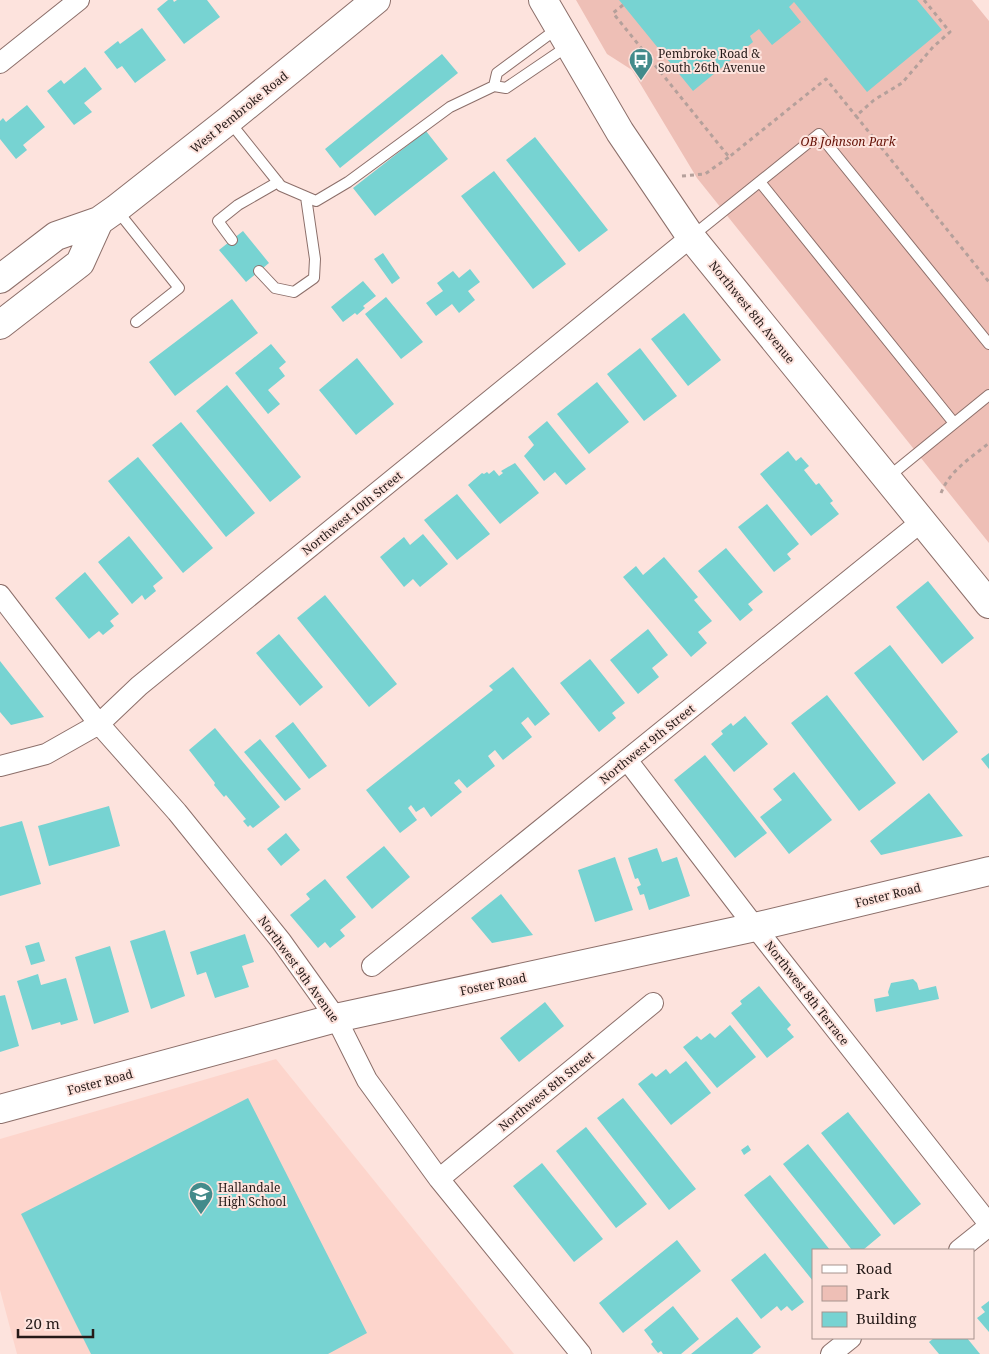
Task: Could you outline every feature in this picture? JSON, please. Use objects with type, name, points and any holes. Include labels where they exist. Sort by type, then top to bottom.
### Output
[{"type":"street","points":[[0,63],[79,0]]},
{"type":"street","name":"West Pembroke Road","points":[[0,279],[56,236],[107,215],[229,120],[376,0]]},
{"type":"street","name":"Northwest 8th Avenue","points":[[543,0],[620,132],[691,236],[989,604]]},
{"type":"street","name":"West Pembroke Road","points":[[0,325],[80,264],[107,215]]},
{"type":"street","name":"Northwest 10th Street","points":[[0,766],[46,754],[99,724],[139,686],[691,236]]},
{"type":"street","name":"Northwest 9th Street","points":[[372,966],[921,522]]},
{"type":"street","name":"Northwest 9th Avenue","points":[[0,595],[99,724],[177,812],[275,933],[336,1018],[367,1080],[439,1179],[580,1354]]},
{"type":"street","name":"Northwest 8th Terrace","points":[[626,760],[989,1225]]},
{"type":"street","name":"Foster Road","points":[[0,1109],[336,1018],[755,927],[989,871]]},
{"type":"street","name":"Northwest 8th Street","points":[[439,1179],[653,1003]]},
{"type":"street","points":[[960,1249],[989,1225]]},
{"type":"street","points":[[831,1354],[850,1339]]},
{"type":"lane","points":[[229,120],[281,186],[316,201],[348,182],[450,107],[494,86],[506,88],[564,36]]},
{"type":"lane","points":[[494,86],[497,73],[564,36]]},
{"type":"lane","points":[[691,236],[819,134],[989,344]]},
{"type":"lane","points":[[232,240],[218,221],[238,205],[278,182]]},
{"type":"lane","points":[[760,182],[954,423]]},
{"type":"lane","points":[[258,271],[275,288],[294,292],[314,278],[315,259],[306,197]]},
{"type":"lane","points":[[107,215],[179,288],[136,322]]},
{"type":"lane","points":[[886,478],[989,395]]},
{"type":"path","points":[[856,116],[874,100],[902,83],[933,47],[950,32],[924,0]]},
{"type":"path","points":[[623,5],[613,13],[729,157]]},
{"type":"path","points":[[682,176],[705,174],[826,79],[989,282]]},
{"type":"path","points":[[941,492],[955,470],[989,443]]},
{"type":"shaded area","name":"Hallandale High School","points":[[276,1059],[514,1354],[17,1354],[0,1290],[0,1139]]},
{"type":"green space","name":"OB Johnson Park","points":[[576,0],[972,0],[989,21],[989,543],[697,178],[632,70],[607,54]]},
{"type":"building","points":[[168,0],[173,0],[174,2],[177,0],[207,0],[220,17],[184,44],[157,9]]},
{"type":"building","points":[[619,0],[917,0],[942,30],[867,92],[794,2],[789,7],[801,22],[772,45],[759,29],[750,36],[753,42],[693,91]]},
{"type":"building","points":[[142,28],[166,60],[135,83],[122,66],[117,69],[104,52],[118,41],[120,44]]},
{"type":"building","points":[[442,54],[458,73],[340,168],[325,149]]},
{"type":"building","points":[[85,67],[102,89],[84,103],[92,112],[74,125],[47,91],[61,80],[64,84]]},
{"type":"building","points":[[27,105],[45,127],[23,145],[27,150],[16,159],[0,139],[0,121],[3,118],[6,122]]},
{"type":"building","points":[[426,131],[448,159],[375,216],[353,188]]},
{"type":"building","points":[[535,137],[608,230],[579,252],[506,160]]},
{"type":"building","points":[[494,171],[566,264],[533,289],[461,196]]},
{"type":"building","points":[[243,231],[269,263],[246,282],[219,250]]},
{"type":"building","points":[[383,253],[400,278],[392,284],[374,259]]},
{"type":"building","points":[[470,269],[480,282],[468,291],[475,300],[459,313],[452,304],[436,316],[426,303],[443,291],[437,283],[453,271],[459,278]]},
{"type":"building","points":[[363,281],[376,296],[363,306],[365,308],[357,315],[355,313],[343,322],[331,307]]},
{"type":"building","points":[[386,297],[423,342],[401,359],[365,314]]},
{"type":"building","points":[[232,299],[258,333],[175,396],[149,362]]},
{"type":"building","points":[[684,313],[721,360],[688,386],[651,339]]},
{"type":"building","points":[[271,344],[286,362],[279,368],[285,376],[268,390],[280,404],[268,414],[235,373]]},
{"type":"building","points":[[640,348],[677,396],[644,421],[607,374]]},
{"type":"building","points":[[357,358],[394,404],[356,435],[319,390]]},
{"type":"building","points":[[597,382],[629,422],[589,454],[557,414]]},
{"type":"building","points":[[227,385],[301,477],[270,502],[196,411]]},
{"type":"building","points":[[547,421],[586,469],[566,485],[555,472],[544,481],[524,456],[534,445],[528,437]]},
{"type":"building","points":[[181,422],[255,513],[226,537],[152,445]]},
{"type":"building","points":[[788,451],[796,461],[801,457],[809,466],[804,470],[816,485],[819,483],[833,501],[830,503],[839,514],[811,536],[760,474]]},
{"type":"building","points":[[138,457],[213,548],[183,573],[108,481]]},
{"type":"building","points":[[515,463],[539,493],[500,524],[468,485],[482,473],[487,472],[489,474],[494,470],[499,476],[503,473],[501,471]]},
{"type":"building","points":[[457,494],[490,534],[457,560],[424,520]]},
{"type":"building","points":[[767,504],[799,544],[787,554],[791,559],[774,572],[738,527]]},
{"type":"building","points":[[423,534],[448,564],[420,587],[413,579],[404,587],[380,557],[404,537],[410,545]]},
{"type":"building","points":[[129,536],[163,578],[153,586],[156,591],[145,600],[142,595],[132,604],[98,562]]},
{"type":"building","points":[[726,548],[763,592],[748,604],[753,610],[740,621],[698,571]]},
{"type":"building","points":[[664,557],[698,597],[694,600],[712,621],[698,632],[707,643],[691,657],[623,577],[636,566],[643,575]]},
{"type":"building","points":[[85,572],[119,614],[110,621],[114,626],[103,635],[99,631],[89,639],[55,598]]},
{"type":"building","points":[[928,581],[974,638],[942,664],[896,607]]},
{"type":"building","points":[[325,595],[397,684],[369,707],[297,618]]},
{"type":"building","points":[[648,629],[668,655],[652,668],[659,677],[638,694],[610,660]]},
{"type":"building","points":[[279,634],[323,687],[300,706],[256,653]]},
{"type":"building","points":[[890,645],[958,732],[923,761],[854,673]]},
{"type":"building","points":[[590,659],[625,703],[612,713],[616,718],[599,732],[560,683]]},
{"type":"building","points":[[0,661],[44,717],[11,725],[0,712]]},
{"type":"building","points":[[513,667],[550,714],[535,726],[528,717],[521,723],[532,737],[503,760],[495,750],[488,756],[495,766],[467,788],[459,779],[454,783],[462,792],[431,817],[424,807],[416,812],[411,805],[408,808],[417,820],[400,833],[366,790],[493,690],[489,686]]},
{"type":"building","points":[[827,695],[896,783],[859,811],[791,723]]},
{"type":"building","points":[[745,716],[768,744],[734,772],[711,744],[723,734],[721,731],[731,723],[733,726]]},
{"type":"building","points":[[293,722],[327,766],[309,779],[275,736]]},
{"type":"building","points":[[215,728],[280,807],[253,828],[250,825],[248,827],[243,821],[246,819],[226,795],[224,797],[214,785],[215,783],[189,750]]},
{"type":"building","points":[[260,739],[301,789],[285,801],[244,752]]},
{"type":"building","points":[[989,753],[989,769],[981,759]]},
{"type":"building","points":[[705,755],[767,833],[735,858],[674,780]]},
{"type":"building","points":[[794,772],[832,820],[789,854],[760,817],[782,800],[773,789]]},
{"type":"building","points":[[929,793],[963,836],[881,855],[870,841]]},
{"type":"building","points":[[109,806],[120,846],[49,866],[38,826]]},
{"type":"building","points":[[22,821],[41,884],[0,896],[0,827]]},
{"type":"building","points":[[286,833],[300,850],[281,866],[267,849]]},
{"type":"building","points":[[384,846],[410,877],[372,909],[346,877]]},
{"type":"building","points":[[657,848],[662,862],[677,857],[690,896],[649,910],[644,894],[640,895],[637,887],[641,885],[638,878],[635,879],[628,858]]},
{"type":"building","points":[[615,857],[633,910],[595,922],[578,870]]},
{"type":"building","points":[[325,879],[356,917],[340,930],[345,936],[330,948],[325,942],[318,948],[290,915],[310,899],[306,894]]},
{"type":"building","points":[[501,894],[533,935],[492,943],[471,918]]},
{"type":"building","points":[[165,930],[185,996],[151,1009],[130,941]]},
{"type":"building","points":[[245,934],[254,962],[242,966],[249,987],[215,998],[206,972],[197,975],[190,952]]},
{"type":"building","points":[[39,942],[45,961],[31,965],[25,946]]},
{"type":"building","points":[[110,946],[129,1012],[94,1024],[75,957]]},
{"type":"building","points":[[38,974],[41,985],[66,978],[78,1020],[61,1025],[60,1022],[32,1030],[17,981]]},
{"type":"building","points":[[913,979],[917,983],[919,990],[936,986],[939,999],[876,1012],[874,999],[889,996],[888,992],[891,983]]},
{"type":"building","points":[[759,986],[791,1025],[787,1029],[794,1037],[767,1058],[731,1013],[742,1004],[740,1001]]},
{"type":"building","points":[[5,995],[19,1046],[0,1052],[0,996]]},
{"type":"building","points":[[545,1002],[564,1026],[519,1062],[500,1038]]},
{"type":"building","points":[[730,1025],[756,1057],[717,1088],[683,1047],[697,1036],[701,1040],[710,1033],[715,1038]]},
{"type":"building","points":[[686,1061],[711,1093],[671,1125],[638,1084],[652,1073],[656,1077],[666,1069],[670,1074]]},
{"type":"building","points":[[248,1098],[367,1333],[328,1354],[91,1354],[21,1214]]},
{"type":"building","points":[[623,1098],[696,1189],[669,1210],[597,1118]]},
{"type":"building","points":[[848,1112],[921,1204],[894,1225],[821,1133]]},
{"type":"building","points":[[586,1127],[647,1204],[616,1228],[556,1151]]},
{"type":"building","points":[[808,1144],[881,1235],[864,1249],[851,1249],[783,1164]]},
{"type":"building","points":[[748,1145],[751,1150],[744,1155],[741,1150]]},
{"type":"building","points":[[542,1163],[603,1239],[574,1262],[513,1186]]},
{"type":"building","points":[[770,1175],[829,1249],[812,1249],[812,1280],[744,1195]]},
{"type":"building","points":[[677,1240],[701,1271],[623,1333],[599,1303]]},
{"type":"building","points":[[765,1253],[804,1302],[792,1311],[787,1306],[781,1311],[777,1306],[761,1319],[731,1280]]},
{"type":"building","points":[[989,1301],[989,1332],[977,1318],[985,1312],[981,1307]]},
{"type":"building","points":[[673,1306],[699,1339],[681,1354],[663,1354],[661,1351],[658,1353],[644,1330]]},
{"type":"building","points":[[737,1317],[761,1347],[752,1354],[691,1354]]},
{"type":"building","points":[[933,1339],[968,1339],[980,1354],[939,1354],[929,1342]]},
{"type":"place","name":"Pembroke Road & South 26th Avenue","points":[[641,81]]},
{"type":"place","name":"Hallandale High School","points":[[201,1215]]}]
